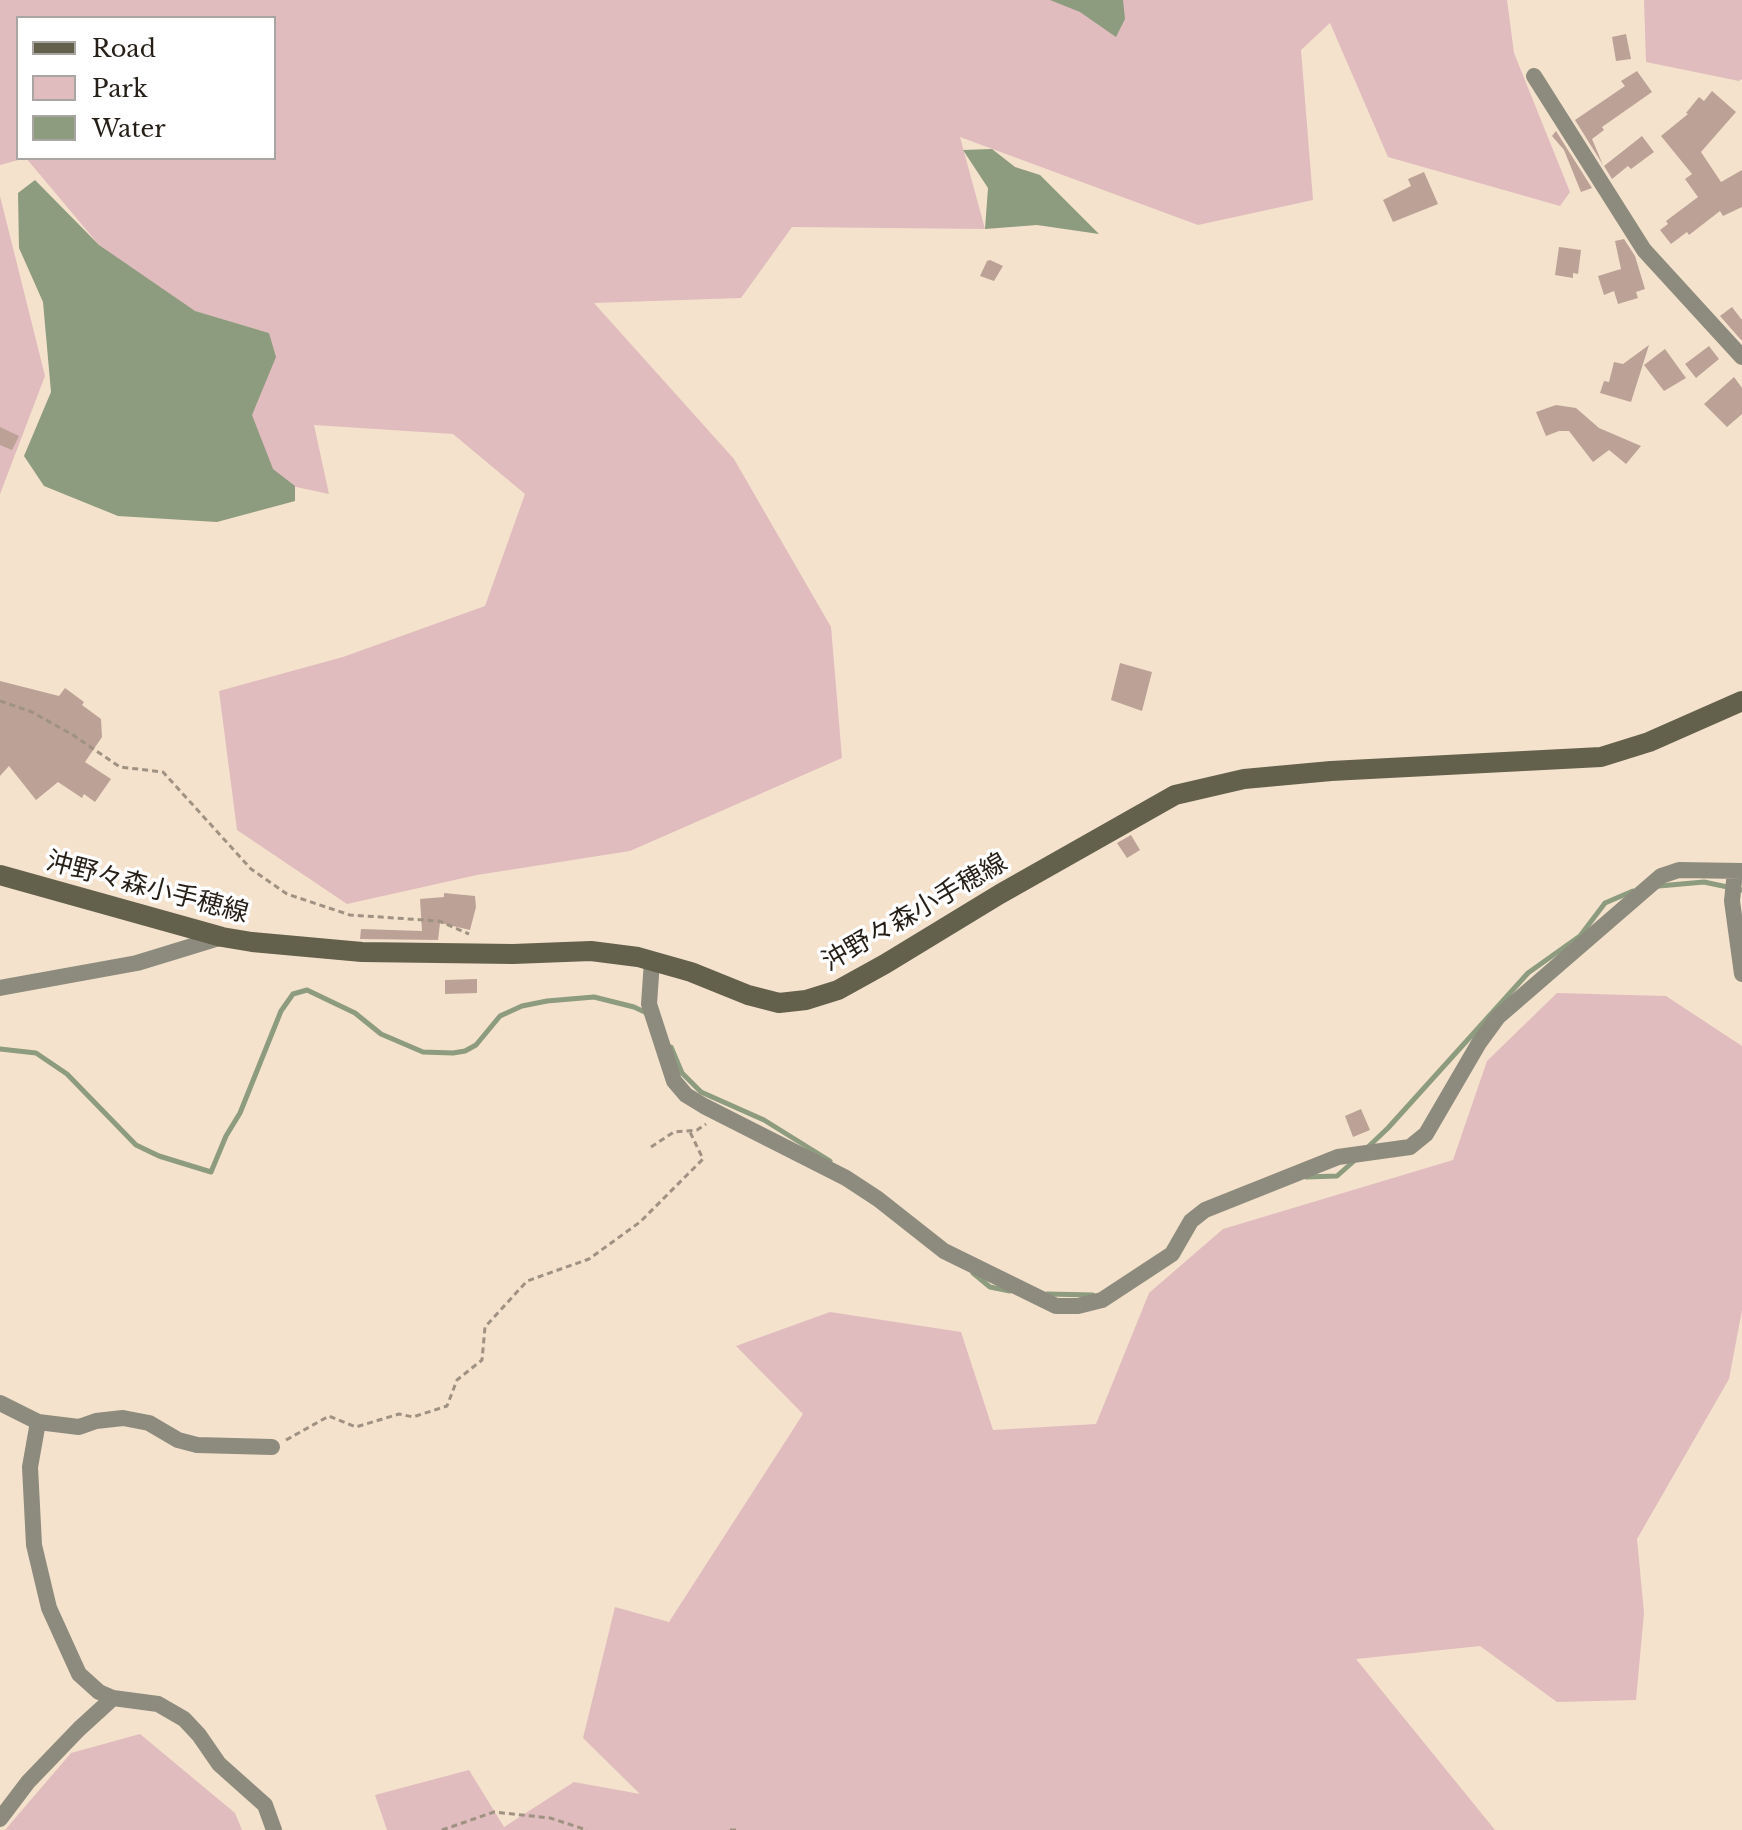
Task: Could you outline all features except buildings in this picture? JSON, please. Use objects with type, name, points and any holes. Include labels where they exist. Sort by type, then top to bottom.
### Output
[{"type":"main road","name":"沖野々森小手穂線","points":[[0,875],[222,937],[362,952],[494,954],[591,951],[652,961],[779,1003],[806,1000],[838,990],[1175,795],[1244,779],[1331,771],[1601,757],[1649,742],[1742,701]]},
{"type":"street","points":[[1534,76],[1644,250],[1742,357]]},
{"type":"street","points":[[652,961],[649,1004],[674,1081],[686,1095],[846,1178],[944,1251],[1056,1306],[1078,1306],[1102,1300],[1172,1254],[1191,1221],[1205,1210],[1338,1157],[1410,1147],[1426,1134],[1479,1043],[1498,1017],[1661,876],[1694,869],[1739,871],[1732,901],[1742,974]]},
{"type":"street","points":[[0,988],[137,963],[222,937]]},
{"type":"street","points":[[0,1403],[38,1422],[79,1427],[96,1421],[123,1418],[149,1423],[178,1440],[197,1445],[272,1447]]},
{"type":"street","points":[[38,1422],[30,1467],[34,1545],[49,1608],[79,1674],[99,1692],[113,1698],[158,1704],[184,1719],[219,1764],[265,1805],[274,1830]]},
{"type":"street","points":[[0,1819],[28,1782],[113,1698]]},
{"type":"path","points":[[0,701],[46,720],[120,767],[163,772],[251,869],[287,894],[350,915],[439,921],[480,939],[494,954]]},
{"type":"path","points":[[651,1147],[674,1132],[697,1130],[719,1114]]},
{"type":"path","points":[[272,1447],[329,1416],[356,1427],[399,1414],[413,1417],[447,1406],[457,1380],[482,1360],[485,1327],[527,1281],[589,1259],[640,1222],[703,1159],[690,1132]]},
{"type":"path","points":[[442,1830],[494,1812],[550,1818],[587,1830]]},
{"type":"path","points":[[730,1830],[739,1830]]},
{"type":"green space","points":[[0,0],[1507,0],[1514,53],[1570,192],[1560,206],[1388,157],[1330,23],[1301,50],[1313,200],[1198,225],[960,137],[985,229],[792,227],[741,298],[594,303],[734,459],[831,627],[842,758],[630,851],[477,875],[347,904],[237,830],[219,691],[343,657],[485,606],[525,494],[453,434],[314,425],[329,494],[268,481],[246,395],[269,333],[170,304],[99,245],[28,160],[276,160],[276,16],[16,16],[16,160],[19,160],[0,165]]},
{"type":"green space","points":[[1644,0],[1742,0],[1742,79],[1739,81],[1646,62]]},
{"type":"green space","points":[[0,196],[45,376],[0,494]]},
{"type":"green space","points":[[1557,993],[1666,996],[1742,1046],[1742,1310],[1729,1379],[1637,1539],[1644,1613],[1636,1700],[1557,1702],[1480,1646],[1356,1659],[1495,1830],[387,1830],[375,1795],[469,1770],[504,1827],[574,1782],[640,1794],[583,1738],[615,1607],[669,1622],[803,1414],[736,1346],[830,1312],[961,1332],[993,1430],[1096,1424],[1149,1293],[1223,1229],[1453,1160],[1487,1061]]},
{"type":"green space","points":[[140,1734],[235,1813],[242,1830],[5,1830],[71,1753]]},
{"type":"water","points":[[1050,0],[1123,0],[1125,19],[1116,37],[1080,12]]},
{"type":"water","points":[[992,149],[1015,167],[1040,175],[1099,234],[1037,225],[985,229],[988,188],[963,150]]},
{"type":"water","points":[[35,180],[99,245],[195,311],[269,333],[276,357],[252,415],[273,469],[295,486],[295,501],[217,522],[118,516],[44,486],[24,456],[51,392],[43,302],[19,248],[18,193]]},
{"type":"waterway","points":[[1659,886],[1704,882],[1742,890]]},
{"type":"waterway","points":[[1367,1148],[1528,973],[1580,936],[1605,903],[1633,891]]},
{"type":"waterway","points":[[0,1049],[36,1053],[67,1074],[136,1145],[159,1156],[211,1172],[226,1136],[240,1113],[281,1011],[293,994],[307,990],[355,1013],[381,1034],[423,1052],[465,1051],[476,1045],[500,1016],[522,1006],[547,1001],[594,997],[649,1014]]},
{"type":"waterway","points":[[671,1047],[682,1073],[701,1092],[764,1120],[830,1161]]},
{"type":"waterway","points":[[1306,1177],[1337,1176],[1354,1161]]},
{"type":"waterway","points":[[973,1273],[990,1287],[1010,1291]]},
{"type":"waterway","points":[[1047,1294],[1093,1295]]}]
